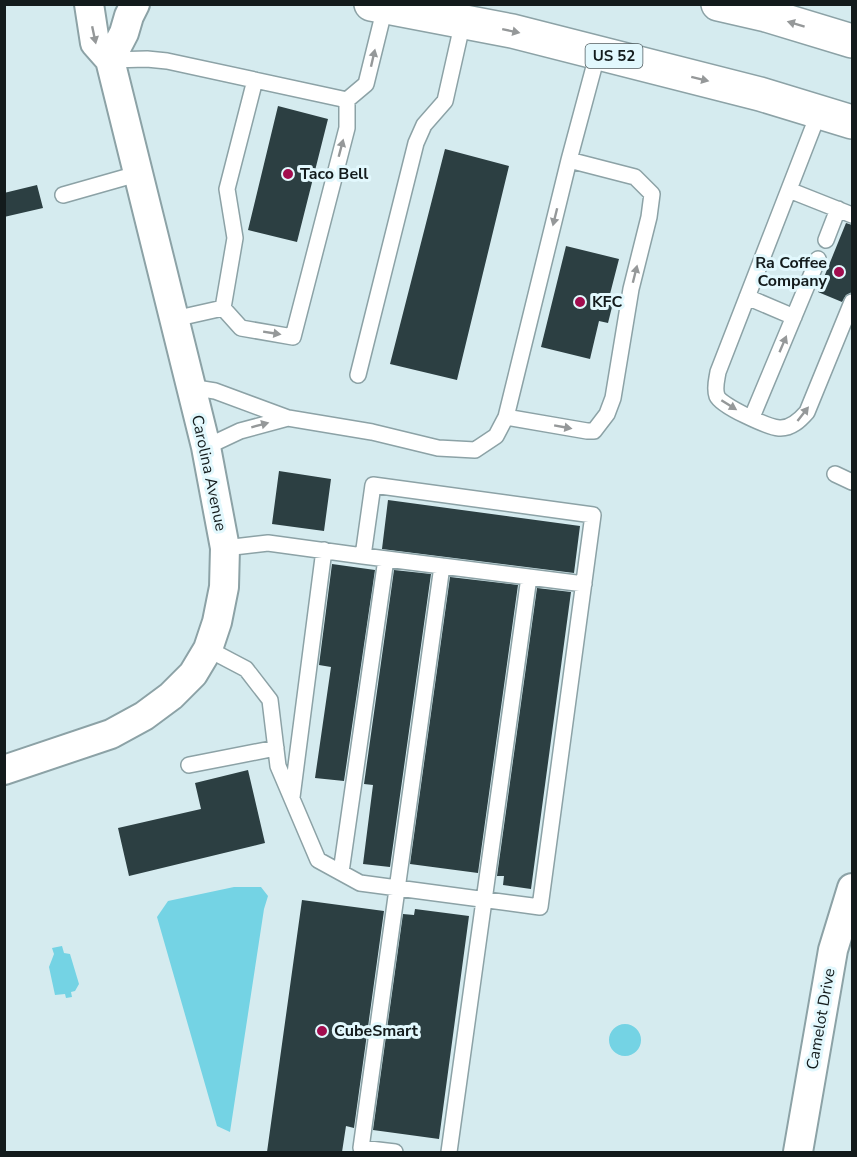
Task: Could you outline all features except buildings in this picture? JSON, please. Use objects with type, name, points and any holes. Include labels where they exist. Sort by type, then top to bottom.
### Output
[{"type":"highway","points":[[718,4],[766,15],[852,41]]},
{"type":"highway","name":"US 52","points":[[378,6],[512,31],[598,52],[760,94],[852,122]]},
{"type":"street","name":"Carolina Avenue","points":[[4,770],[111,734],[144,716],[171,696],[193,674],[208,649],[217,622],[224,587],[225,548],[206,447],[110,60],[95,43],[89,4]]},
{"type":"street","points":[[110,60],[135,4]]},
{"type":"street","name":"Camelot Drive","points":[[798,1152],[833,950],[852,888]]},
{"type":"lane","points":[[255,80],[227,189],[235,238],[224,308],[241,328],[292,337],[347,128],[347,100],[366,84],[378,6]]},
{"type":"lane","points":[[358,375],[416,142],[424,125],[446,101],[463,21]]},
{"type":"lane","points":[[190,387],[215,391],[288,418],[372,432],[438,448],[475,450],[496,436],[506,417],[598,52]]},
{"type":"lane","points":[[110,60],[147,59],[347,100]]},
{"type":"lane","points":[[819,112],[718,372],[717,396],[724,404],[780,428],[795,424],[807,412],[852,302]]},
{"type":"lane","points":[[506,417],[594,431],[607,414],[613,398],[632,289],[649,217],[652,194],[635,177],[569,160]]},
{"type":"lane","points":[[63,195],[137,174]]},
{"type":"lane","points":[[789,190],[852,216]]},
{"type":"lane","points":[[826,240],[838,209]]},
{"type":"lane","points":[[752,417],[818,260]]},
{"type":"lane","points":[[747,297],[794,317]]},
{"type":"lane","points":[[174,319],[224,308]]},
{"type":"lane","points":[[206,447],[240,431],[288,418]]},
{"type":"lane","points":[[835,474],[852,482]]},
{"type":"lane","points":[[208,649],[246,669],[270,700],[278,766],[318,860],[360,883],[540,907],[593,515],[373,485],[363,556]]},
{"type":"lane","points":[[225,548],[268,543],[584,584]]},
{"type":"lane","points":[[292,799],[324,550]]},
{"type":"lane","points":[[340,872],[386,559]]},
{"type":"lane","points":[[395,1152],[361,1148],[442,566]]},
{"type":"lane","points":[[450,1152],[529,577]]},
{"type":"lane","points":[[189,765],[276,748]]},
{"type":"water","points":[[234,887],[261,887],[268,896],[264,909],[230,1132],[217,1126],[157,917],[168,901]]},
{"type":"water","points":[[62,946],[64,953],[70,954],[79,984],[75,991],[71,992],[72,997],[66,998],[65,994],[55,995],[49,967],[54,954],[52,948]]},
{"type":"water","points":[[625,1024],[636,1029],[641,1040],[636,1051],[625,1056],[614,1051],[609,1040],[614,1029]]},
{"type":"place","name":"Taco Bell","points":[[288,174]]},
{"type":"place","name":"Ra Coffee Company","points":[[839,272]]},
{"type":"place","name":"KFC","points":[[580,302]]},
{"type":"place","name":"CubeSmart","points":[[322,1031]]}]
